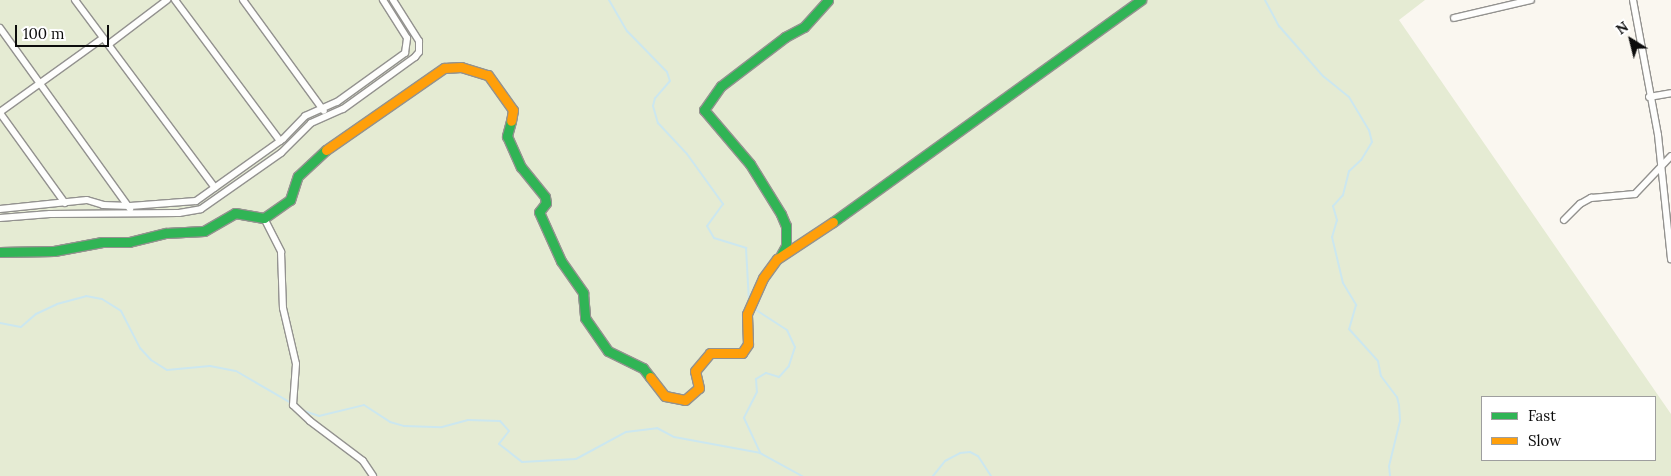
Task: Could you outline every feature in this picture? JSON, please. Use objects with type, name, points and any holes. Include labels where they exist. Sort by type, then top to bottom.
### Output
[{"type":"street","points":[[75,0],[215,188]]},
{"type":"street","points":[[109,44],[166,0]]},
{"type":"street","points":[[175,0],[280,141]]},
{"type":"street","points":[[243,0],[328,116]]},
{"type":"street","points":[[0,209],[87,200],[102,205],[130,206],[190,203],[215,188],[280,141],[305,116],[323,109],[405,53],[407,38],[383,0]]},
{"type":"street","points":[[0,218],[179,214],[201,209],[281,153],[312,123],[328,116],[400,69],[419,52],[416,33],[393,0]]},
{"type":"street","points":[[0,252],[54,251],[166,233],[204,231],[235,214],[264,218],[290,200],[298,176],[313,159],[450,66],[488,75],[513,110],[507,136],[521,167],[545,197],[546,203],[539,212],[561,261],[583,292],[585,318],[608,351],[642,368],[665,396],[686,400],[696,392],[699,385],[695,371],[710,353],[742,353],[748,344],[747,314],[763,278],[781,256],[786,246],[786,226],[781,214],[750,164],[704,110],[721,86],[785,38],[804,27],[828,0]]},
{"type":"street","points":[[781,256],[867,200],[1141,0]]},
{"type":"street","points":[[1454,18],[1531,0]]},
{"type":"street","points":[[1633,0],[1661,169],[1671,259]]},
{"type":"street","points":[[0,28],[130,206],[132,215]]},
{"type":"street","points":[[65,203],[0,112],[103,38]]},
{"type":"street","points":[[1649,97],[1671,93]]},
{"type":"street","points":[[1564,220],[1580,204],[1591,198],[1634,194],[1661,169],[1671,156]]},
{"type":"street","points":[[150,206],[150,214]]},
{"type":"street","points":[[15,208],[18,217]]},
{"type":"street","points":[[264,218],[281,252],[284,308],[296,364],[293,404],[363,461],[373,476]]},
{"type":"green space","points":[[0,0],[1425,0],[1399,20],[1671,414],[1671,476],[0,476]]},
{"type":"waterway","points":[[609,0],[627,31],[667,72],[670,81],[655,98],[653,106],[658,123],[687,154],[723,204],[707,226],[714,238],[746,248],[749,302]]},
{"type":"waterway","points":[[1265,0],[1279,26],[1323,76],[1349,97],[1369,130],[1372,142],[1361,160],[1349,171],[1343,195],[1333,206],[1337,220],[1332,237],[1343,283],[1356,305],[1349,329],[1378,361],[1381,376],[1397,397],[1399,405],[1400,421],[1389,466],[1390,476]]},
{"type":"waterway","points":[[0,323],[21,327],[36,314],[57,304],[86,296],[102,299],[121,311],[140,348],[151,360],[167,370],[210,366],[236,371],[291,403]]},
{"type":"waterway","points":[[753,308],[787,330],[795,347],[789,366],[779,377],[766,373],[756,379],[757,392],[744,418],[760,453]]},
{"type":"waterway","points":[[304,411],[319,416],[364,405],[390,422],[404,426],[442,427],[468,420],[500,421],[509,431],[499,444],[522,462],[576,459],[626,432],[657,428],[674,437],[760,453],[802,476]]},
{"type":"waterway","points":[[933,476],[945,461],[960,453],[970,452],[978,456],[991,476]]},
{"type":"traffic: fast","points":[[781,255],[786,246],[786,226],[781,214],[750,164],[704,110],[721,86],[785,37],[804,27],[828,0]]},
{"type":"traffic: fast","points":[[833,222],[1141,0]]},
{"type":"traffic: fast","points":[[511,121],[507,136],[521,167],[545,197],[546,203],[539,212],[561,261],[583,293],[585,318],[608,351],[643,368],[650,377]]},
{"type":"traffic: fast","points":[[0,252],[54,251],[102,242],[129,242],[166,233],[204,231],[235,213],[264,218],[290,200],[298,176],[326,150]]},
{"type":"traffic: slow","points":[[326,150],[444,68],[461,67],[488,75],[513,110],[511,121]]},
{"type":"traffic: slow","points":[[650,377],[665,396],[685,400],[699,388],[695,371],[710,353],[742,353],[748,344],[747,314],[763,278],[777,259],[833,222]]}]
